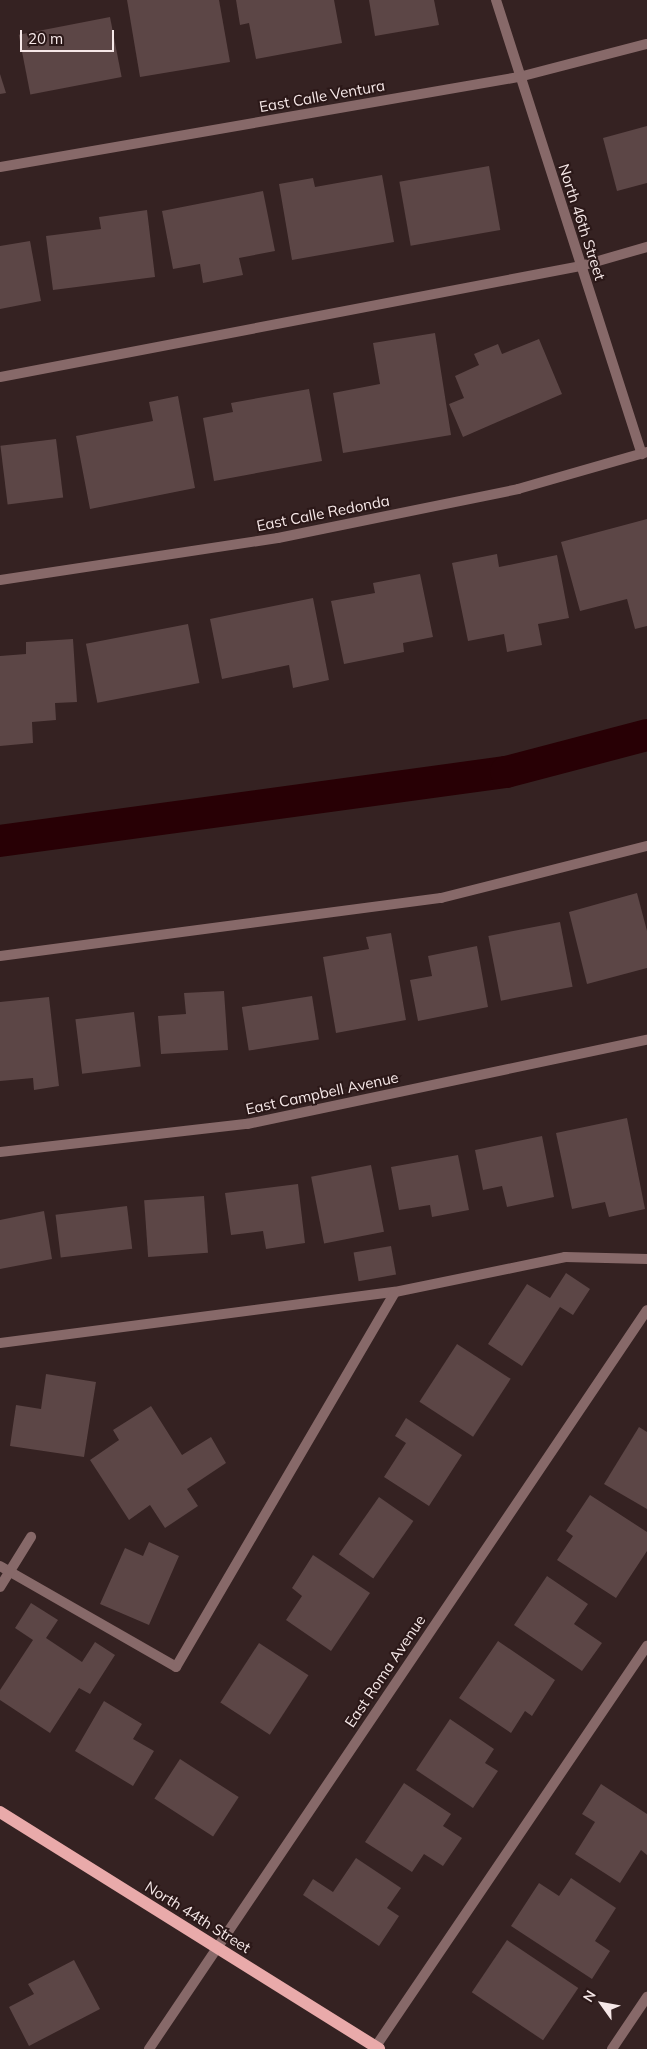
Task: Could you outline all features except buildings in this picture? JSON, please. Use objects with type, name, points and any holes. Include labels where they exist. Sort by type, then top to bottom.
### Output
[{"type":"main road","name":"North 44th Street","points":[[0,1812],[376,2048]]},
{"type":"street","name":"North 46th Street","points":[[496,0],[519,77],[644,453]]},
{"type":"street","name":"East Calle Ventura","points":[[0,167],[519,77],[647,44]]},
{"type":"street","points":[[0,377],[581,266],[647,247]]},
{"type":"street","name":"East Calle Redonda","points":[[0,580],[278,538],[518,489],[644,453]]},
{"type":"street","points":[[0,956],[442,898],[647,846]]},
{"type":"street","name":"East Campbell Avenue","points":[[0,1152],[248,1124],[647,1040]]},
{"type":"street","points":[[0,1343],[395,1292],[565,1257],[647,1259]]},
{"type":"street","points":[[0,1566],[176,1667],[395,1292]]},
{"type":"street","name":"East Roma Avenue","points":[[149,2049],[647,1310]]},
{"type":"street","points":[[0,1587],[31,1537]]},
{"type":"street","points":[[376,2048],[647,1646]]},
{"type":"street","points":[[612,2049],[647,1997]]},
{"type":"waterway","points":[[0,841],[506,772],[647,735]]}]
